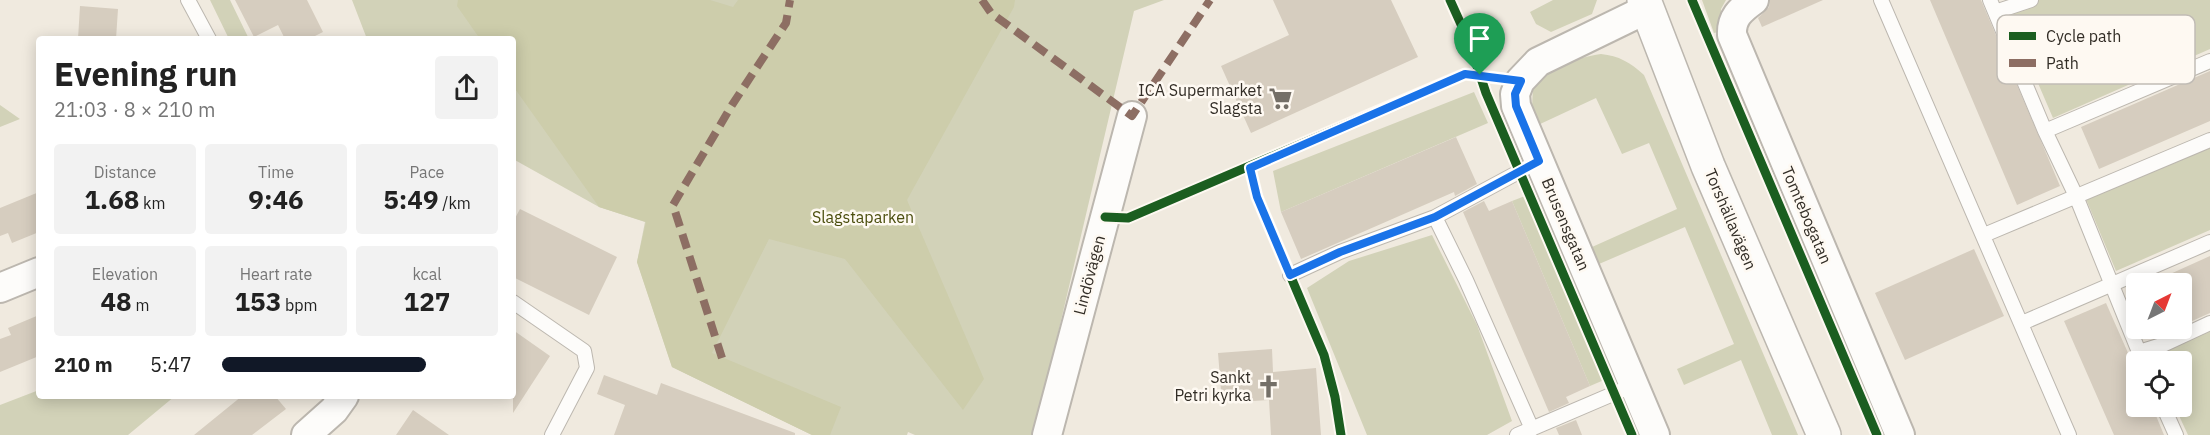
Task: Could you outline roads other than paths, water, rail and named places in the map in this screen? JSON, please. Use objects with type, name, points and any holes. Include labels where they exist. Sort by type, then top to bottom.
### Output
[{"type":"main road","name":"Torshällavägen","points":[[1645,4],[1708,166],[1824,435]]},
{"type":"street","name":"Tomtebogatan","points":[[1754,0],[1737,14],[1731,25],[1732,35],[1900,435]]},
{"type":"street","name":"Brusensgatan","points":[[1645,4],[1538,62],[1521,81],[1515,94],[1516,106],[1655,435]]},
{"type":"street","name":"Lindövägen","points":[[1047,435],[1132,116]]},
{"type":"street","points":[[0,288],[36,273]]},
{"type":"street","points":[[306,435],[334,410],[342,399]]},
{"type":"lane","points":[[188,0],[207,36]]},
{"type":"lane","points":[[1881,0],[2069,435]]},
{"type":"lane","points":[[1993,6],[2031,0]]},
{"type":"lane","points":[[2195,67],[2210,61]]},
{"type":"lane","points":[[2025,84],[2076,196],[2138,351]]},
{"type":"lane","points":[[2045,131],[2156,84]]},
{"type":"lane","points":[[1984,235],[2210,140]]},
{"type":"lane","points":[[1290,275],[1340,252],[1435,217],[1539,161]]},
{"type":"lane","points":[[1435,217],[1466,280],[1532,429]]},
{"type":"lane","points":[[2022,324],[2210,242]]},
{"type":"lane","points":[[516,304],[584,351],[587,368],[552,435]]},
{"type":"lane","points":[[2152,351],[2210,323]]},
{"type":"lane","points":[[1517,435],[1634,384]]},
{"type":"lane","points":[[2168,417],[2176,435]]},
{"type":"place","name":"ICA Supermarket Slagsta","points":[[1280,99]]},
{"type":"place","name":"Sankt Petri kyrka","points":[[1269,386]]},
{"type":"park label","name":"Slagstaparken","points":[[863,217]]}]
